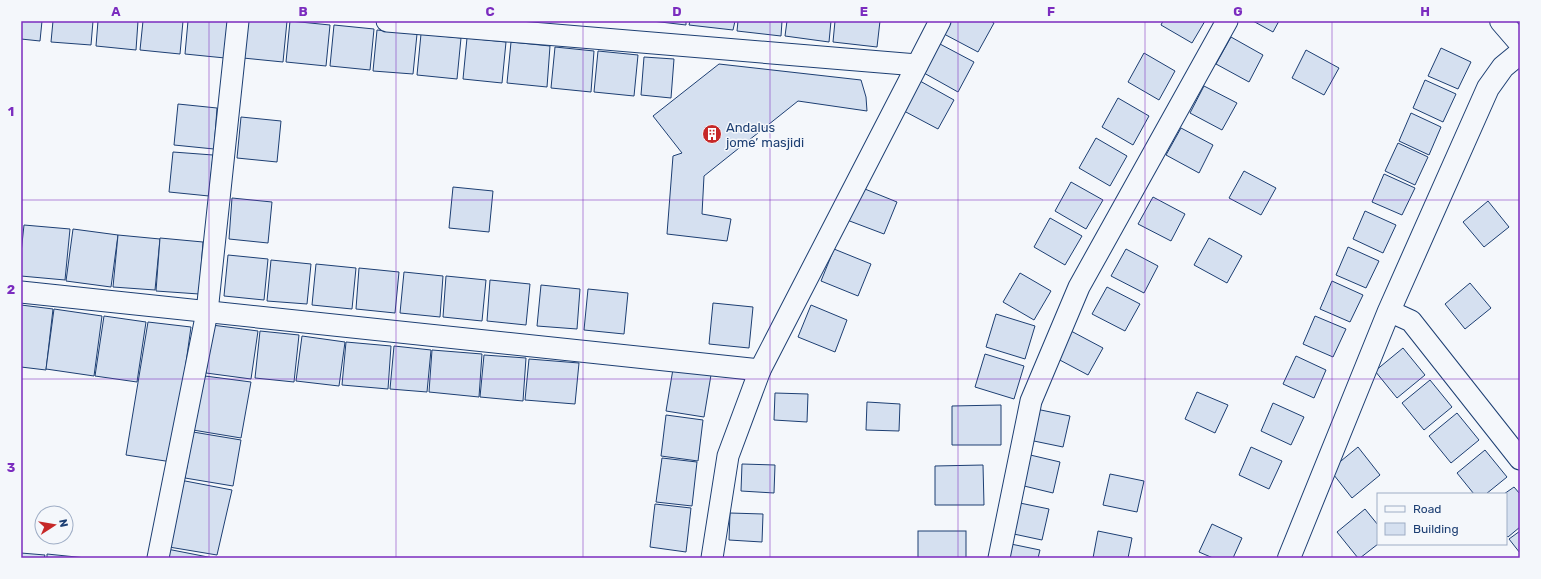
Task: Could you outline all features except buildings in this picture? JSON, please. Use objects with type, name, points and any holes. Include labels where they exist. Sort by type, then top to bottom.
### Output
[{"type":"main road","points":[[1501,21],[1520,43]]},
{"type":"main road","points":[[1289,558],[1389,311],[1488,88],[1503,67],[1520,53]]},
{"type":"street","points":[[158,558],[207,312],[238,21]]},
{"type":"street","points":[[387,21],[917,65]]},
{"type":"street","points":[[712,558],[728,456],[760,370],[940,21]]},
{"type":"street","points":[[1000,558],[1031,401],[1079,287],[1227,21]]},
{"type":"street","points":[[21,292],[760,370]]},
{"type":"street","points":[[1389,311],[1411,321],[1520,458]]},
{"type":"place","name":"Andalus jome’ masjidi","points":[[712,134]]}]
